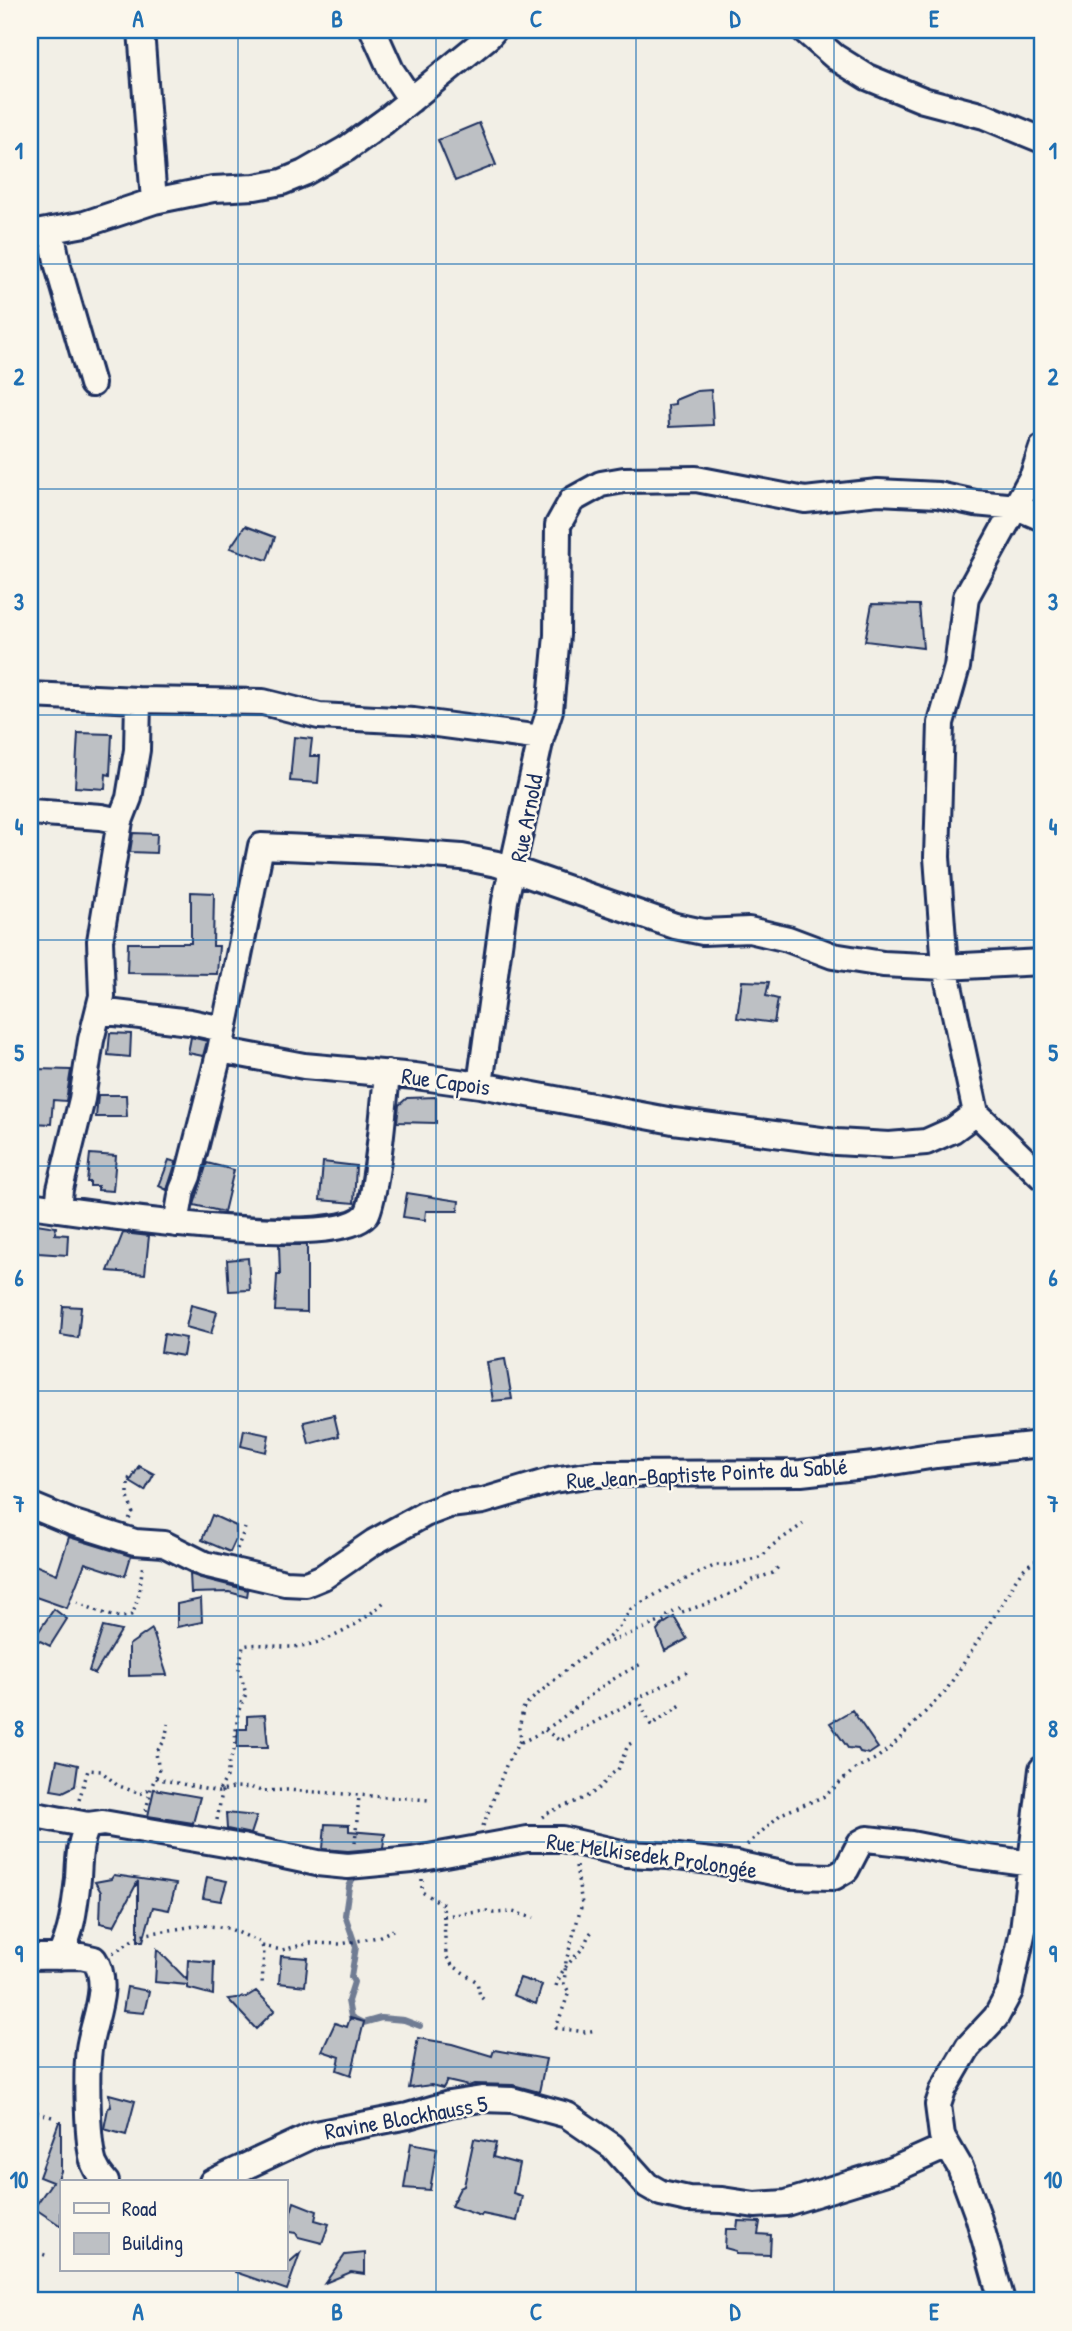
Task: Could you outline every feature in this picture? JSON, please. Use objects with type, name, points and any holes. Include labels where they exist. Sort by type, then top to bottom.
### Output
[{"type":"street","points":[[141,30],[154,201]]},
{"type":"street","points":[[373,30],[391,70],[411,100]]},
{"type":"street","points":[[92,384],[62,278],[40,232],[85,224],[154,201],[213,189],[255,187],[282,182],[304,173],[346,149],[411,100],[494,30]]},
{"type":"street","points":[[804,30],[835,57],[867,77],[923,100],[984,116],[1042,140]]},
{"type":"street","points":[[1042,448],[1033,475],[1017,507],[966,597],[957,667],[941,723],[937,857],[945,967],[976,1113],[1042,1177]]},
{"type":"street","name":"Rue Arnold","points":[[1042,518],[1017,507],[975,503],[937,495],[878,492],[805,500],[696,479],[643,479],[601,484],[572,500],[558,525],[557,635],[551,710],[541,738],[512,870],[675,926],[703,932],[749,930],[833,956],[883,964],[945,967],[1042,962]]},
{"type":"street","points":[[30,695],[263,702],[319,716],[414,721],[541,738]]},
{"type":"street","points":[[58,1209],[102,996],[100,941],[120,821],[129,799],[137,750],[138,700]]},
{"type":"street","points":[[30,812],[102,817],[120,821]]},
{"type":"street","points":[[176,1224],[182,1190],[188,1176],[221,1040],[261,846],[462,857],[512,870],[505,901],[480,1085]]},
{"type":"street","points":[[99,1011],[190,1022],[221,1040],[304,1066],[387,1073]]},
{"type":"street","name":"Rue Capois","points":[[30,1205],[176,1224],[251,1230],[321,1228],[350,1224],[366,1214],[372,1198],[387,1073],[480,1085],[673,1121],[849,1143],[889,1145],[926,1142],[953,1130],[976,1113]]},
{"type":"street","name":"Rue Jean-Baptiste Pointe du Sablé","points":[[30,1504],[71,1522],[135,1542],[164,1544],[204,1564],[285,1583],[306,1584],[323,1577],[374,1542],[425,1514],[449,1505],[483,1501],[553,1480],[594,1474],[801,1473],[1042,1444]]},
{"type":"street","points":[[1002,2301],[978,2216],[960,2167],[942,2136],[939,2105],[943,2090],[968,2048],[996,2017],[1010,1990],[1023,1930],[1042,1769]]},
{"type":"street","name":"Rue Melkisedek Prolongée","points":[[30,1814],[82,1824],[103,1823],[317,1863],[356,1865],[412,1860],[532,1839],[567,1840],[626,1854],[736,1864],[791,1876],[834,1877],[846,1870],[860,1843],[867,1839],[1032,1864]]},
{"type":"street","points":[[59,1957],[68,1936],[77,1884],[82,1824]]},
{"type":"street","points":[[30,1957],[81,1956],[94,1959],[102,1970],[103,1983],[89,2051],[88,2091],[93,2162],[105,2180]]},
{"type":"street","name":"Ravine Blockhauss 5","points":[[216,2180],[315,2134],[482,2099],[512,2100],[542,2106],[567,2115],[611,2146],[647,2185],[661,2193],[688,2199],[755,2205],[786,2203],[892,2170],[947,2146]]},
{"type":"path","points":[[119,1535],[133,1514],[128,1497],[128,1480],[140,1466]]},
{"type":"path","points":[[474,1849],[507,1763],[521,1739],[519,1728],[524,1706],[572,1665],[602,1644],[620,1626],[631,1609],[665,1589],[716,1566],[763,1556],[777,1542],[803,1524]]},
{"type":"path","points":[[77,1602],[118,1617],[127,1618],[133,1614],[139,1594],[143,1560],[164,1544]]},
{"type":"path","points":[[736,1864],[740,1853],[752,1839],[781,1814],[825,1796],[855,1769],[877,1758],[920,1718],[945,1692],[1012,1590],[1014,1580],[1027,1566],[1042,1558]]},
{"type":"path","points":[[602,1644],[667,1619],[676,1609],[681,1608],[682,1612],[726,1596],[743,1588],[749,1581],[773,1573],[780,1565]]},
{"type":"path","points":[[218,1792],[228,1775],[238,1712],[246,1694],[239,1669],[243,1646],[251,1644],[291,1647],[330,1638],[361,1621],[385,1601]]},
{"type":"path","points":[[519,1743],[533,1738],[590,1695],[641,1664]]},
{"type":"path","points":[[545,1730],[560,1741],[687,1672]]},
{"type":"path","points":[[638,1698],[650,1725],[684,1703]]},
{"type":"path","points":[[143,1830],[150,1788],[159,1771],[156,1753],[165,1740],[167,1724]]},
{"type":"path","points":[[532,1839],[533,1828],[544,1815],[585,1798],[601,1787],[611,1773],[618,1770],[628,1745],[635,1741]]},
{"type":"path","points":[[82,1824],[81,1790],[88,1770],[101,1771],[117,1785],[139,1794],[150,1788]]},
{"type":"path","points":[[155,1778],[222,1792],[214,1843]]},
{"type":"path","points":[[218,1792],[236,1787],[261,1791],[288,1790],[430,1800]]},
{"type":"path","points":[[356,1865],[354,1851],[359,1796]]},
{"type":"path","points":[[567,1840],[577,1869],[582,1904],[566,1966],[564,1984],[569,1992],[556,2028],[585,2032],[597,2030]]},
{"type":"path","points":[[412,1860],[415,1879],[422,1879],[422,1892],[443,1904],[446,1956],[452,1965],[478,1982],[480,1996],[486,2002]]},
{"type":"path","points":[[444,1916],[487,1911],[513,1912],[534,1918]]},
{"type":"path","points":[[97,1964],[140,1935],[201,1925],[228,1928],[260,1942],[264,1950],[262,1985]]},
{"type":"path","points":[[262,1946],[282,1951],[310,1942],[341,1944],[378,1937],[393,1930]]},
{"type":"path","points":[[556,1986],[562,1970],[584,1946],[588,1934],[594,1930]]},
{"type":"path","points":[[30,2110],[52,2117]]},
{"type":"path","points":[[30,2250],[48,2256]]},
{"type":"building","points":[[479,123],[496,165],[455,181],[438,140]]},
{"type":"building","points":[[711,390],[713,425],[669,427],[668,405],[675,404],[675,400],[697,391]]},
{"type":"building","points":[[245,526],[275,537],[267,560],[230,548]]},
{"type":"building","points":[[872,604],[919,605],[923,648],[865,641]]},
{"type":"building","points":[[78,733],[112,734],[110,775],[106,774],[105,789],[75,787]]},
{"type":"building","points":[[294,737],[312,739],[310,756],[320,756],[318,783],[290,781]]},
{"type":"building","points":[[133,833],[157,834],[156,853],[130,852]]},
{"type":"building","points":[[191,892],[214,893],[213,946],[219,946],[217,974],[127,973],[128,943],[191,943]]},
{"type":"building","points":[[742,981],[769,982],[766,996],[778,999],[774,1023],[737,1018]]},
{"type":"building","points":[[110,1033],[131,1034],[130,1057],[108,1055]]},
{"type":"building","points":[[191,1037],[207,1041],[203,1056],[188,1053]]},
{"type":"building","points":[[36,1069],[71,1070],[66,1101],[53,1100],[51,1124],[33,1123]]},
{"type":"building","points":[[98,1095],[126,1095],[127,1117],[96,1117]]},
{"type":"building","points":[[436,1097],[436,1123],[397,1122],[399,1105],[407,1098]]},
{"type":"building","points":[[90,1154],[116,1156],[113,1191],[98,1190],[98,1186],[90,1186],[90,1182],[87,1182]]},
{"type":"building","points":[[169,1160],[176,1162],[167,1190],[159,1186]]},
{"type":"building","points":[[323,1162],[356,1166],[354,1203],[320,1200]]},
{"type":"building","points":[[207,1163],[234,1170],[224,1212],[194,1205]]},
{"type":"building","points":[[407,1193],[459,1201],[458,1211],[426,1211],[425,1220],[403,1217]]},
{"type":"building","points":[[30,1223],[56,1227],[55,1234],[68,1235],[67,1255],[38,1253],[30,1249]]},
{"type":"building","points":[[123,1233],[149,1236],[145,1274],[108,1271]]},
{"type":"building","points":[[279,1245],[307,1245],[307,1312],[275,1311],[277,1275],[280,1275]]},
{"type":"building","points":[[248,1258],[250,1290],[229,1291],[227,1260]]},
{"type":"building","points":[[191,1305],[217,1312],[211,1334],[186,1327]]},
{"type":"building","points":[[63,1306],[81,1307],[78,1338],[61,1335]]},
{"type":"building","points":[[164,1334],[186,1338],[183,1356],[161,1352]]},
{"type":"building","points":[[505,1359],[512,1399],[493,1401],[487,1362]]},
{"type":"building","points":[[334,1415],[339,1436],[309,1444],[304,1422]]},
{"type":"building","points":[[244,1430],[269,1435],[266,1452],[241,1446]]},
{"type":"building","points":[[139,1466],[154,1474],[145,1491],[130,1482]]},
{"type":"building","points":[[212,1515],[236,1526],[236,1539],[230,1552],[202,1540]]},
{"type":"building","points":[[69,1537],[131,1556],[125,1576],[85,1563],[67,1608],[30,1595],[30,1563],[57,1574]]},
{"type":"building","points":[[190,1574],[248,1590],[247,1597],[229,1592],[191,1593]]},
{"type":"building","points":[[201,1599],[202,1622],[177,1627],[177,1604]]},
{"type":"building","points":[[54,1609],[67,1619],[50,1646],[34,1638]]},
{"type":"building","points":[[674,1617],[687,1639],[665,1651],[657,1631]]},
{"type":"building","points":[[103,1627],[121,1631],[95,1674],[89,1671]]},
{"type":"building","points":[[152,1629],[167,1675],[129,1676],[129,1645]]},
{"type":"building","points":[[852,1710],[878,1748],[869,1754],[848,1748],[830,1723]]},
{"type":"building","points":[[265,1715],[268,1747],[237,1747],[238,1729],[247,1729],[247,1716]]},
{"type":"building","points":[[57,1760],[78,1765],[75,1786],[63,1792],[51,1790]]},
{"type":"building","points":[[154,1789],[200,1797],[193,1823],[148,1816]]},
{"type":"building","points":[[226,1813],[257,1816],[251,1834],[227,1829]]},
{"type":"building","points":[[325,1824],[349,1825],[349,1831],[385,1834],[383,1848],[348,1851],[323,1849]]},
{"type":"building","points":[[114,1875],[176,1884],[169,1910],[153,1907],[143,1941],[138,1941],[138,1881],[114,1926],[100,1923],[101,1892],[95,1882],[111,1879]]},
{"type":"building","points":[[207,1877],[227,1881],[221,1901],[203,1898]]},
{"type":"building","points":[[157,1949],[187,1980],[188,1960],[214,1962],[213,1995],[187,1988],[187,1985],[155,1982]]},
{"type":"building","points":[[281,1956],[308,1958],[305,1986],[279,1983]]},
{"type":"building","points":[[520,1978],[542,1985],[536,2004],[513,1995]]},
{"type":"building","points":[[127,1987],[149,1991],[144,2013],[123,2011]]},
{"type":"building","points":[[256,1991],[275,2010],[256,2029],[228,1999],[246,1997]]},
{"type":"building","points":[[350,2018],[364,2022],[351,2075],[337,2070],[340,2057],[322,2051],[335,2023],[347,2027]]},
{"type":"building","points":[[418,2038],[452,2044],[492,2056],[494,2050],[546,2059],[539,2092],[513,2085],[469,2086],[447,2081],[443,2088],[431,2085],[409,2088]]},
{"type":"building","points":[[109,2094],[135,2101],[126,2135],[104,2129],[108,2108],[111,2107]]},
{"type":"building","points":[[61,2122],[61,2171],[58,2179],[65,2180],[60,2180],[60,2225],[34,2208],[52,2182],[39,2177]]},
{"type":"building","points":[[474,2139],[496,2143],[493,2157],[519,2164],[513,2193],[522,2196],[517,2221],[482,2214],[481,2216],[451,2206],[460,2188],[464,2186]]},
{"type":"building","points":[[411,2143],[437,2148],[430,2190],[404,2188]]},
{"type":"building","points":[[294,2202],[317,2211],[315,2220],[329,2224],[322,2243],[289,2232]]},
{"type":"building","points":[[738,2221],[760,2222],[758,2234],[771,2235],[770,2255],[736,2254],[736,2251],[725,2248],[726,2229],[737,2229]]},
{"type":"building","points":[[300,2253],[287,2290],[235,2272],[287,2272],[287,2264]]},
{"type":"building","points":[[365,2253],[365,2274],[351,2272],[325,2283],[345,2255]]},
{"type":"waterway","points":[[355,1873],[349,1887],[345,1915],[356,1947],[351,1977],[354,1982],[348,2001],[351,2017],[363,2023],[381,2018],[404,2020],[420,2026]]}]
